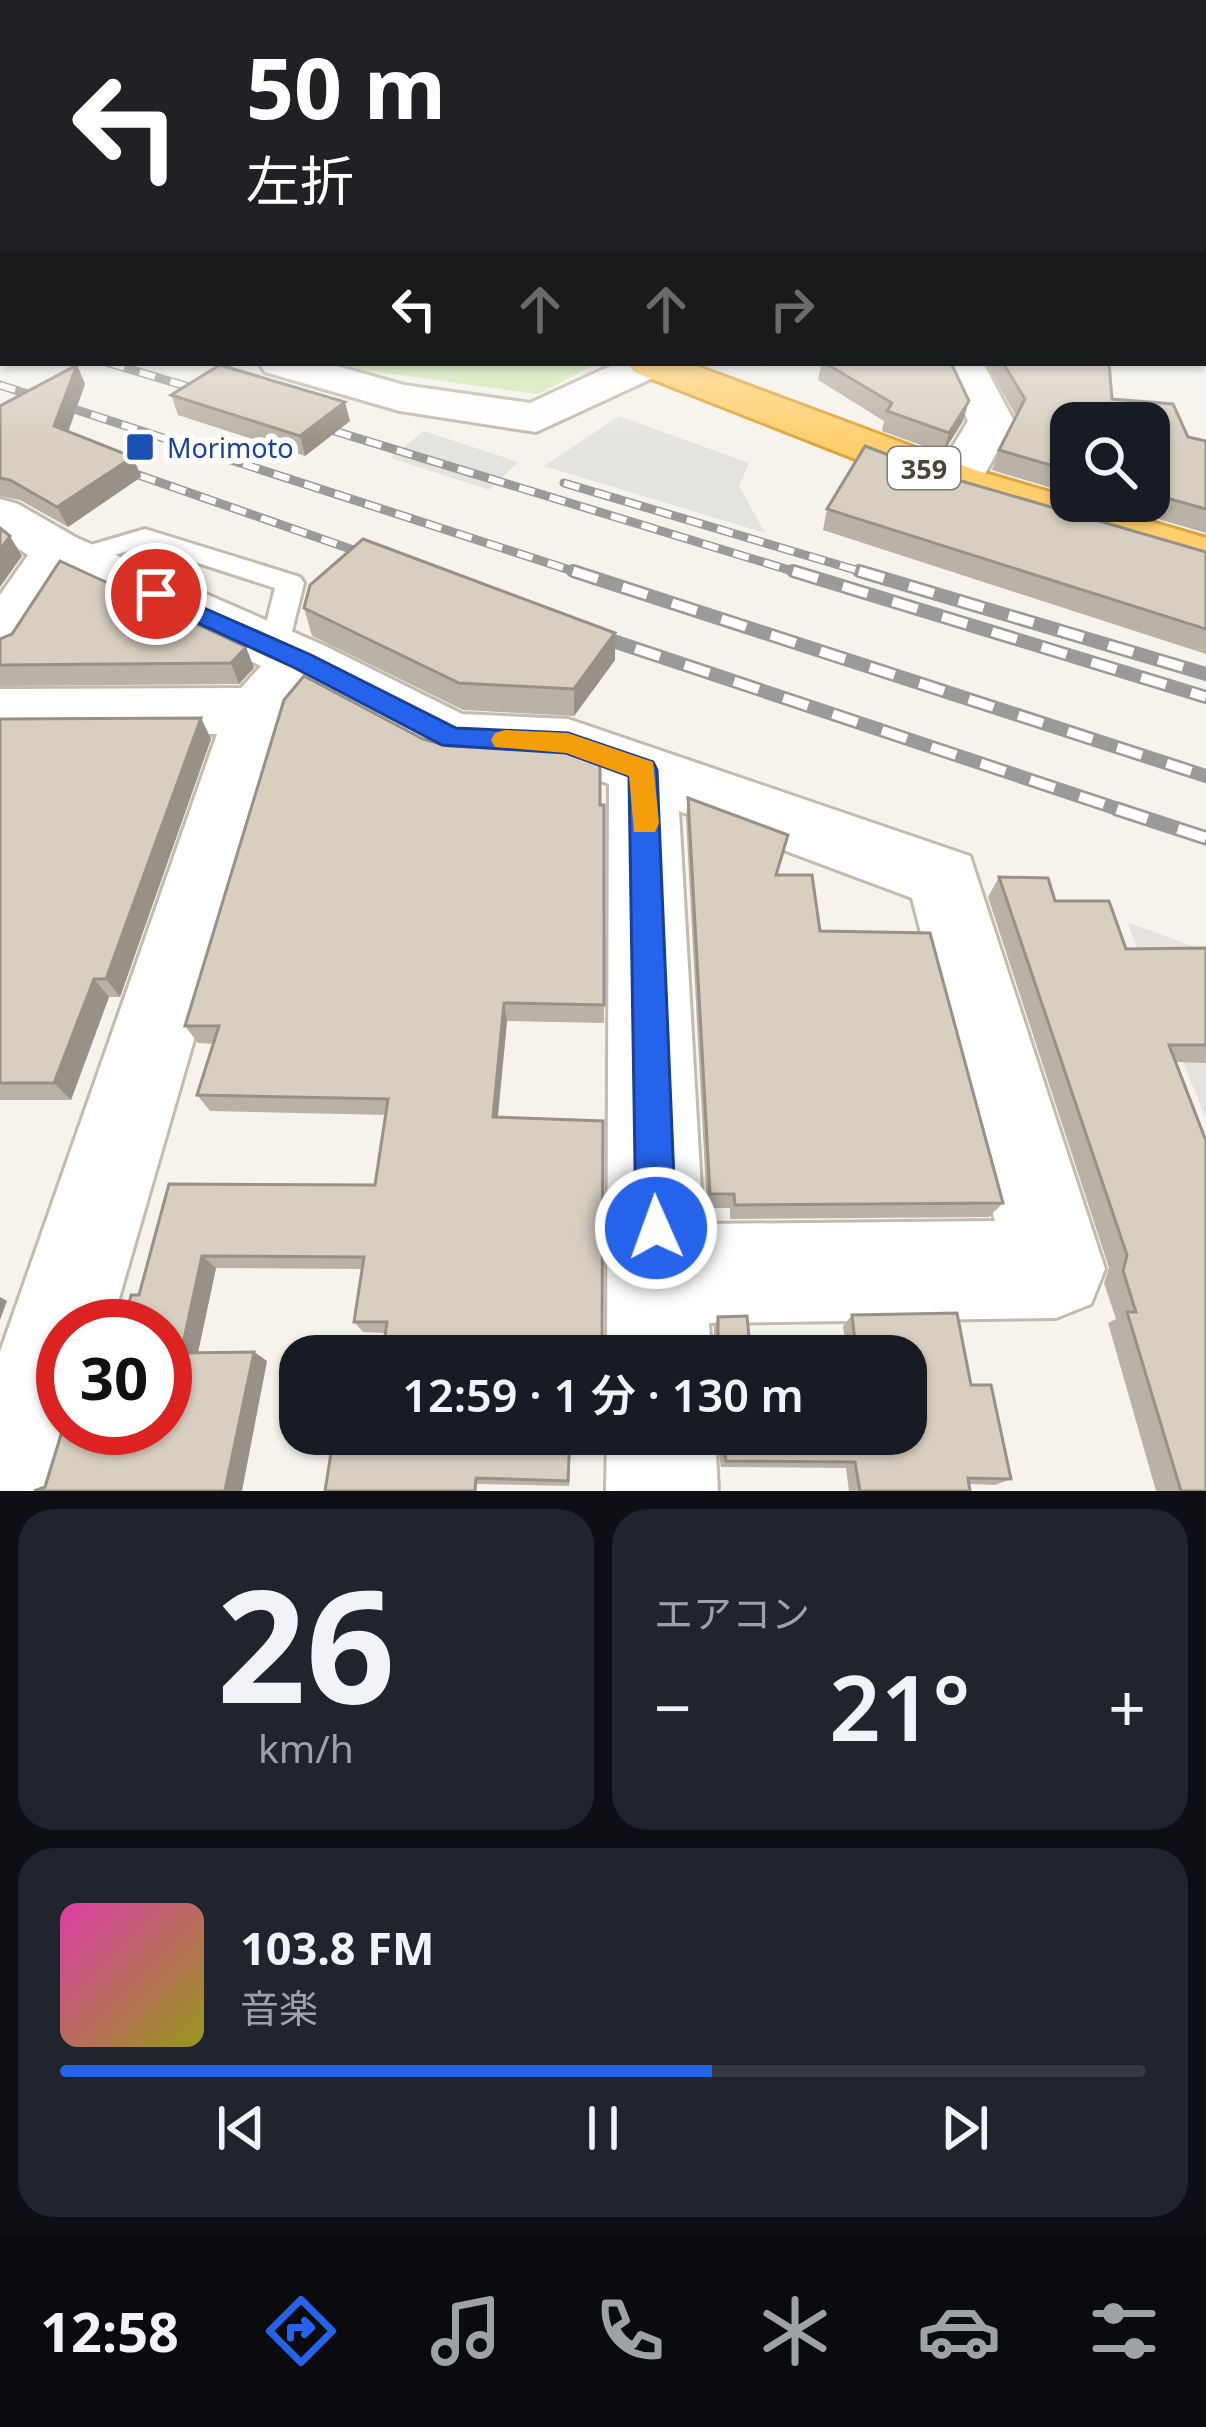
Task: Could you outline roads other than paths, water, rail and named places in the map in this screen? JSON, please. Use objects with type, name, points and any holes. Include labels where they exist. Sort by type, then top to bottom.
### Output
[{"type":"highway","name":"359","points":[[658,366],[957,481],[1206,555]]},
{"type":"street","points":[[290,366],[400,398],[536,418],[644,366]]},
{"type":"street","points":[[957,481],[991,421],[964,366]]},
{"type":"street","points":[[0,515],[278,673],[452,738],[568,743],[944,878],[1056,1269],[657,1274]]},
{"type":"street","points":[[0,639],[68,554]]},
{"type":"street","points":[[0,712],[278,673]]},
{"type":"street","points":[[7,1491],[278,673]]},
{"type":"street","points":[[643,770],[658,1335]]},
{"type":"street","points":[[661,1455],[662,1491]]},
{"type":"railway","points":[[119,366],[219,396]]},
{"type":"railway","points":[[0,385],[582,574]]},
{"type":"railway","points":[[305,422],[802,574]]},
{"type":"railway","points":[[110,465],[382,560]]},
{"type":"railway","points":[[564,483],[869,574]]},
{"type":"railway","points":[[573,571],[1206,776]]},
{"type":"railway","points":[[793,571],[1206,697]]},
{"type":"railway","points":[[859,571],[1206,674]]},
{"type":"railway","points":[[586,632],[1127,812]]},
{"type":"railway","points":[[1117,809],[1206,838]]},
{"type":"place","name":"Morimoto","points":[[140,447]]}]
